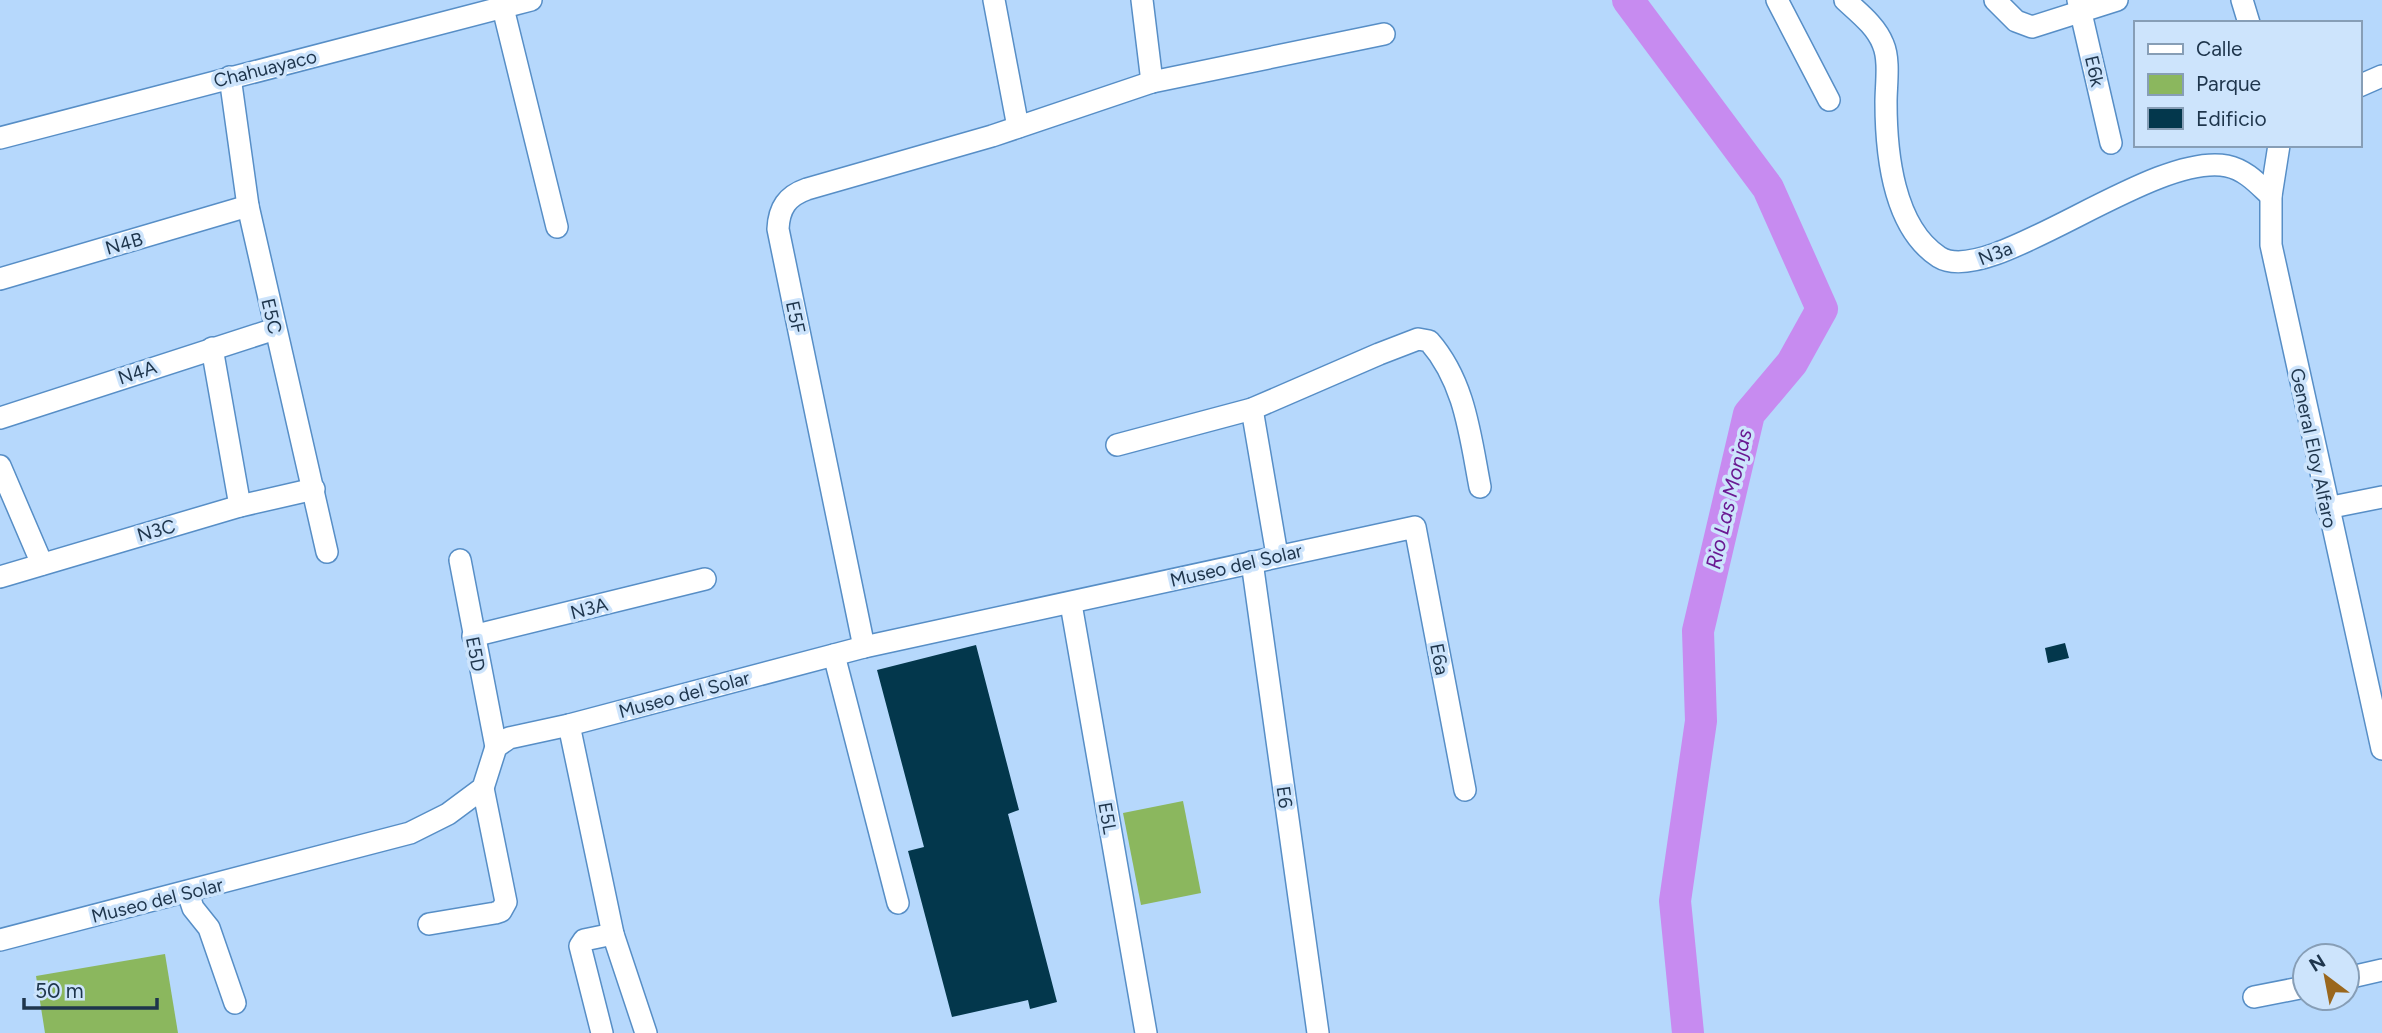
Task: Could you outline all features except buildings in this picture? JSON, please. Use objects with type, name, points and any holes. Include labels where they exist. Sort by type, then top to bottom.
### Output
[{"type":"street","name":"Chahuayaco","points":[[0,138],[531,0]]},
{"type":"street","points":[[994,0],[1018,127]]},
{"type":"street","points":[[1142,0],[1152,82]]},
{"type":"street","points":[[1777,0],[1829,100]]},
{"type":"street","name":"N3a","points":[[1845,0],[1871,25],[1884,45],[1886,141],[1896,185],[1909,223],[1924,246],[1943,259],[1972,262],[1995,256],[2085,210],[2192,168],[2227,166],[2249,176],[2270,196]]},
{"type":"street","points":[[1995,0],[2016,21],[2032,27],[2079,5],[2117,0]]},
{"type":"street","points":[[2242,0],[2248,21]]},
{"type":"street","name":"E6k","points":[[2079,5],[2111,143]]},
{"type":"street","points":[[503,8],[557,227]]},
{"type":"street","name":"E5F","points":[[864,647],[785,266],[778,218],[782,208],[796,192],[992,136],[1152,82],[1384,34]]},
{"type":"street","points":[[2361,85],[2382,76]]},
{"type":"street","name":"E5C","points":[[230,77],[248,206],[327,552]]},
{"type":"street","name":"General Eloy Alfaro","points":[[2279,147],[2270,196],[2271,245],[2382,749]]},
{"type":"street","name":"N4B","points":[[0,279],[248,206]]},
{"type":"street","name":"N4A","points":[[0,418],[275,329]]},
{"type":"street","points":[[1117,445],[1252,409],[1380,354],[1418,340],[1429,341],[1452,375],[1465,407],[1480,488]]},
{"type":"street","points":[[212,348],[240,506]]},
{"type":"street","points":[[1252,409],[1277,555]]},
{"type":"street","points":[[0,466],[42,564]]},
{"type":"street","name":"N3C","points":[[0,577],[240,506],[314,489]]},
{"type":"street","points":[[2327,508],[2382,497]]},
{"type":"street","name":"Museo del Solar","points":[[496,747],[509,738],[569,725],[864,647],[1415,527]]},
{"type":"street","name":"E6a","points":[[1415,527],[1465,790]]},
{"type":"street","name":"E5D","points":[[460,560],[472,636],[496,747]]},
{"type":"street","name":"E6","points":[[1252,562],[1318,1033]]},
{"type":"street","name":"N3A","points":[[472,636],[705,579]]},
{"type":"street","name":"E5L","points":[[1071,604],[1146,1033]]},
{"type":"street","points":[[834,655],[898,903]]},
{"type":"street","points":[[569,725],[613,934],[646,1033]]},
{"type":"street","points":[[429,924],[495,913],[501,911],[506,902],[483,788],[496,747]]},
{"type":"street","name":"Museo del Solar","points":[[0,940],[410,833],[448,814],[483,788]]},
{"type":"street","points":[[188,893],[193,908],[209,928],[235,1003]]},
{"type":"street","points":[[602,1033],[580,946],[584,940],[613,934]]},
{"type":"street","points":[[2361,975],[2382,970]]},
{"type":"street","points":[[2254,998],[2291,990]]},
{"type":"green space","points":[[1183,801],[1201,893],[1141,905],[1123,813]]},
{"type":"green space","points":[[165,954],[178,1033],[45,1033],[36,976]]},
{"type":"waterway","name":"Rio Las Monjas","points":[[1628,0],[1768,188],[1822,309],[1792,363],[1749,414],[1698,631],[1701,721],[1675,901],[1688,1033]]}]
